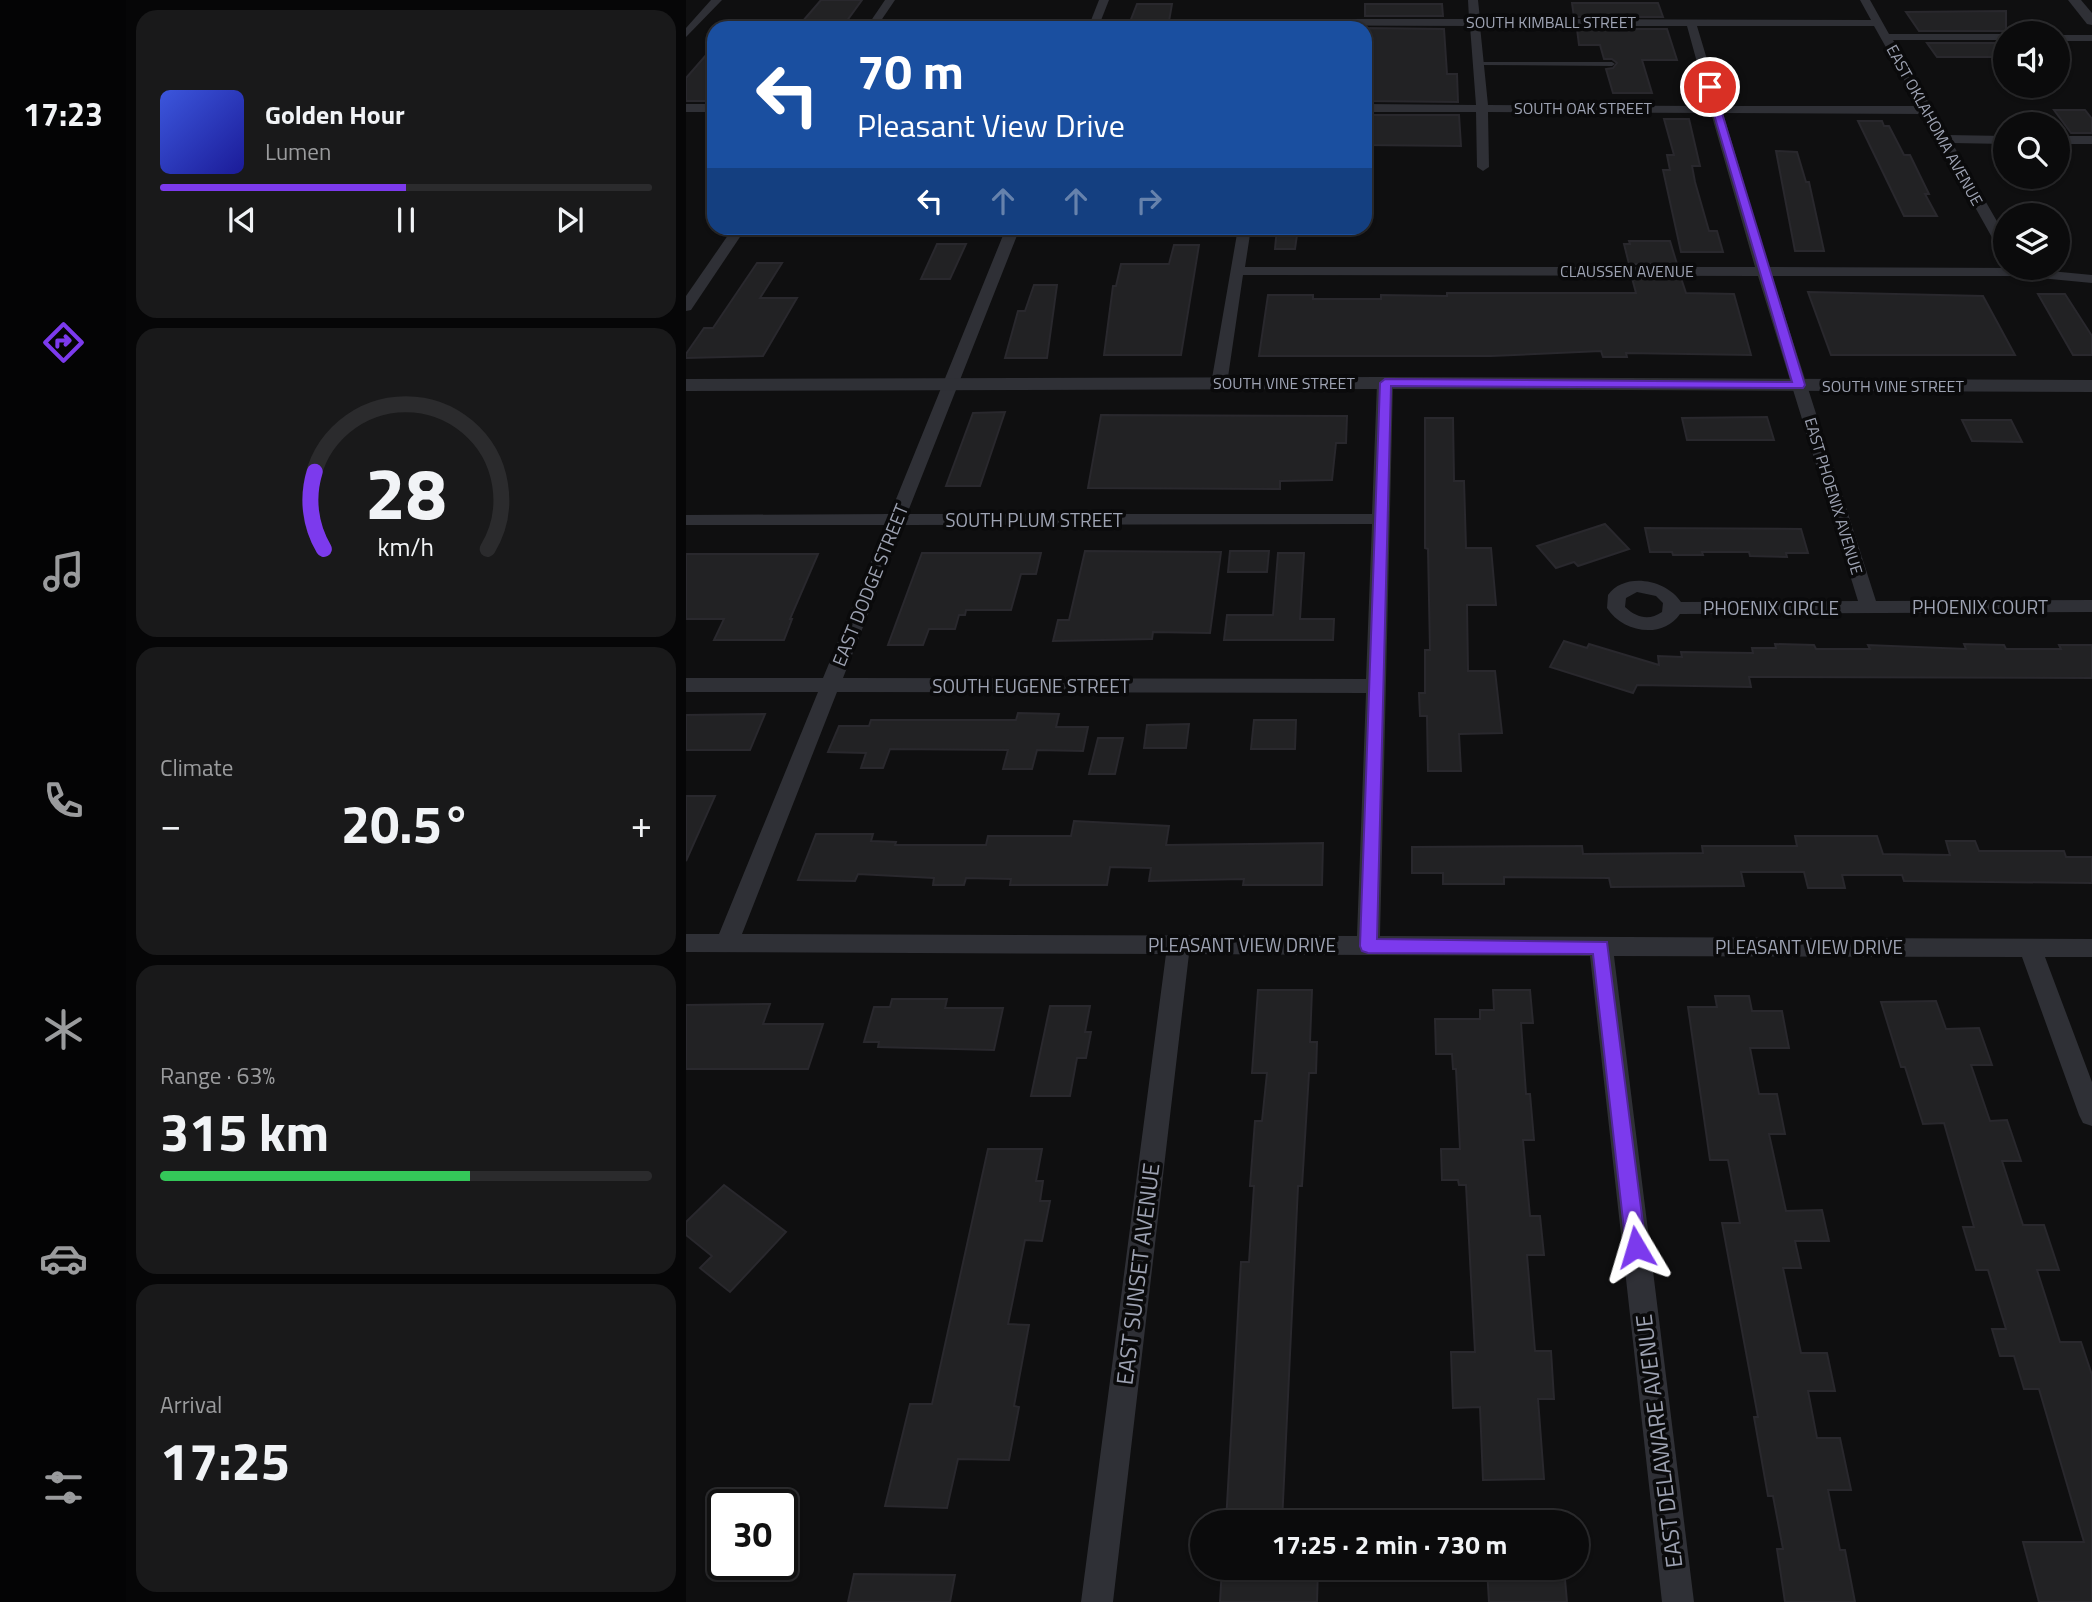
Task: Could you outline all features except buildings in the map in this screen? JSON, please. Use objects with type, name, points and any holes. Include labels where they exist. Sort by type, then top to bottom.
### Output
[{"type":"street","points":[[686,34],[717,0]]},
{"type":"street","points":[[876,21],[890,0]]},
{"type":"street","points":[[1096,21],[1104,0]]},
{"type":"street","points":[[1474,0],[1482,108],[1483,167]]},
{"type":"street","name":"EAST OKLAHOMA AVENUE","points":[[1865,0],[1993,227]]},
{"type":"street","points":[[2074,0],[2092,22]]},
{"type":"street","name":"SOUTH KIMBALL STREET","points":[[1372,22],[1877,23]]},
{"type":"street","name":"EAST PHOENIX AVENUE","points":[[1692,22],[1763,271],[1869,607]]},
{"type":"street","points":[[1886,37],[1993,37]]},
{"type":"street","points":[[2070,38],[2092,38]]},
{"type":"street","points":[[686,108],[707,108]]},
{"type":"street","name":"SOUTH OAK STREET","points":[[1372,108],[1927,110]]},
{"type":"street","points":[[1943,139],[1993,140]]},
{"type":"street","points":[[2070,140],[2092,140]]},
{"type":"street","points":[[686,307],[734,235]]},
{"type":"street","name":"EAST DODGE STREET","points":[[727,943],[1010,235]]},
{"type":"street","points":[[1219,384],[1243,235]]},
{"type":"street","name":"CLAUSSEN AVENUE","points":[[1237,271],[1993,270]]},
{"type":"street","points":[[2070,276],[2092,279]]},
{"type":"street","points":[[1368,946],[1385,383]]},
{"type":"street","name":"SOUTH VINE STREET","points":[[686,386],[1385,383],[2092,386]]},
{"type":"street","name":"SOUTH PLUM STREET","points":[[686,520],[1381,519]]},
{"type":"street","name":"PHOENIX COURT","points":[[1869,607],[2092,606]]},
{"type":"street","name":"PHOENIX CIRCLE","points":[[1673,608],[1869,607]]},
{"type":"street","name":"SOUTH EUGENE STREET","points":[[686,685],[1376,686]]},
{"type":"street","name":"PLEASANT VIEW DRIVE","points":[[686,943],[2092,948]]},
{"type":"street","name":"EAST SUNSET AVENUE","points":[[1097,1602],[1179,945]]},
{"type":"street","name":"EAST DELAWARE AVENUE","points":[[1601,947],[1678,1602]]},
{"type":"street","points":[[2030,948],[2092,1115]]},
{"type":"lane","points":[[1478,63],[1612,64]]},
{"type":"route","points":[[1636,1247],[1601,947],[1368,946],[1385,383],[1799,385],[1710,87]]}]
